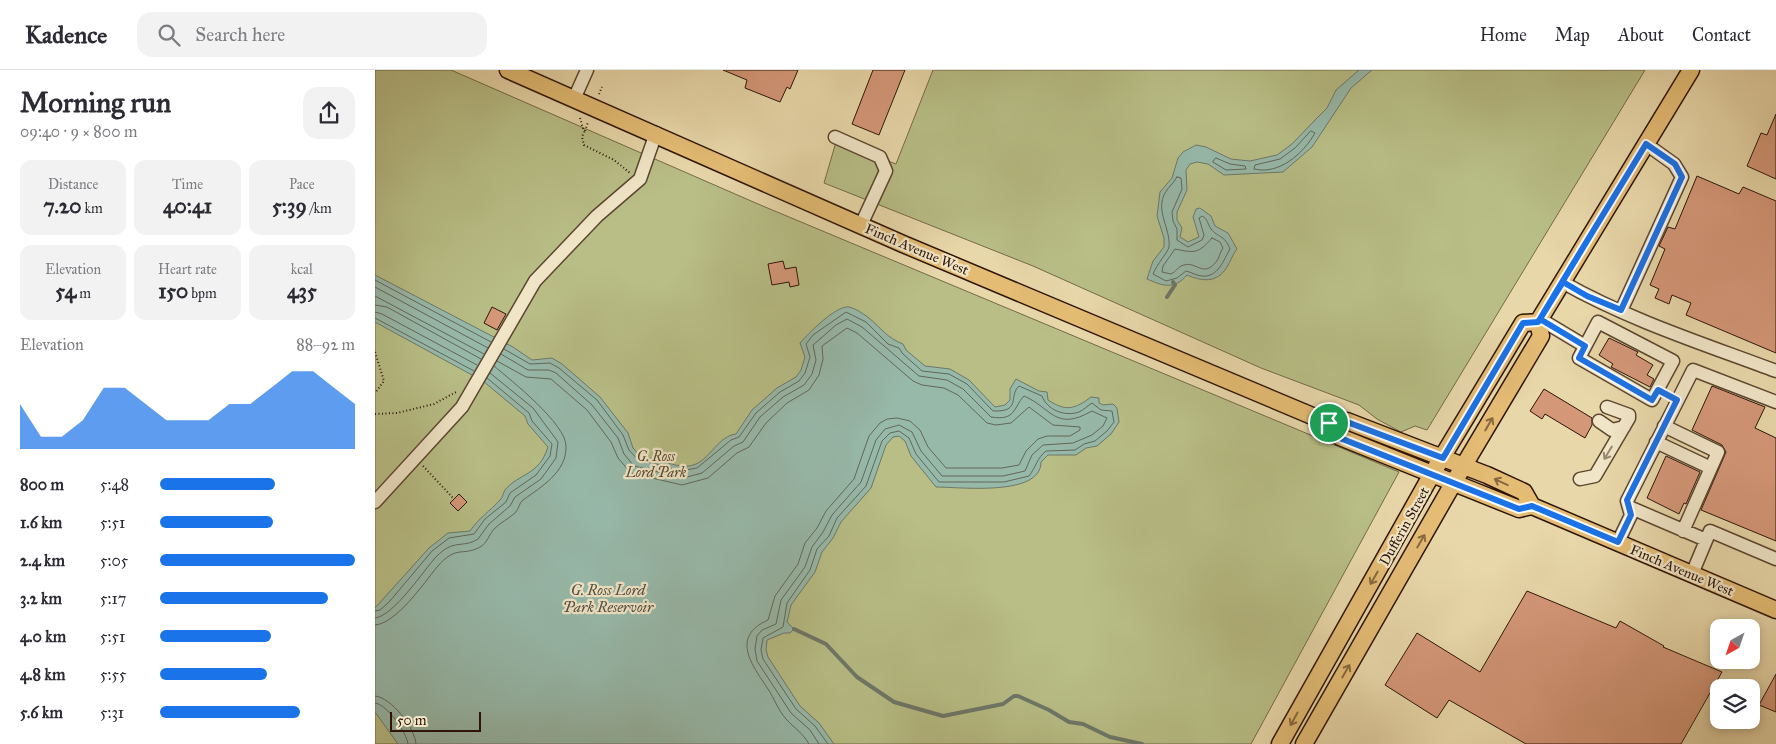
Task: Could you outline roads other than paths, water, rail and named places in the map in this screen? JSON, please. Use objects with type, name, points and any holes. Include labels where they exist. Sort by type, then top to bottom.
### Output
[{"type":"main road","name":"Finch Avenue West","points":[[508,70],[575,99],[593,109],[656,134],[861,225],[1329,423],[1347,422],[1464,465],[1524,492],[1532,506]]},
{"type":"main road","name":"Dufferin Street","points":[[1304,744],[1454,482],[1541,336],[1539,320],[1691,70]]},
{"type":"main road","name":"Dufferin Street","points":[[1280,744],[1432,474],[1523,323],[1539,320]]},
{"type":"main road","name":"Finch Avenue West","points":[[1329,423],[1340,438],[1519,509],[1532,506],[1776,610]]},
{"type":"street","points":[[575,99],[587,70]]},
{"type":"street","points":[[375,502],[451,422],[469,397],[535,281],[597,216],[640,179],[656,134]]},
{"type":"street","points":[[835,137],[880,157],[886,171],[861,225]]},
{"type":"street","points":[[1621,310],[1682,177],[1675,164],[1646,144]]},
{"type":"street","points":[[1563,282],[1587,296],[1669,332],[1776,371]]},
{"type":"street","points":[[1539,320],[1585,346]]},
{"type":"street","points":[[1598,322],[1673,361],[1652,400],[1579,358],[1585,346],[1598,322]]},
{"type":"street","points":[[1618,542],[1631,515],[1627,500],[1693,370],[1776,402]]},
{"type":"street","points":[[1658,390],[1677,400]]},
{"type":"street","points":[[1580,479],[1595,476],[1629,418],[1629,415],[1607,407]]},
{"type":"street","points":[[1599,421],[1612,430],[1624,427]]},
{"type":"street","points":[[1664,426],[1718,452],[1683,530]]},
{"type":"street","points":[[1656,442],[1711,468]]},
{"type":"street","points":[[1629,507],[1706,540]]},
{"type":"street","points":[[1692,574],[1710,531],[1776,559]]},
{"type":"water","points":[[1359,70],[1372,70],[1351,88],[1312,147],[1283,172],[1224,175],[1208,164],[1197,162],[1190,164],[1186,170],[1187,190],[1177,212],[1177,220],[1182,228],[1180,237],[1188,242],[1199,237],[1193,217],[1196,209],[1200,208],[1211,216],[1215,226],[1228,233],[1237,249],[1223,272],[1214,279],[1203,280],[1187,275],[1178,283],[1163,285],[1147,279],[1153,261],[1164,247],[1164,238],[1157,216],[1160,192],[1172,178],[1178,158],[1183,152],[1196,145],[1206,147],[1231,159],[1250,161],[1277,155],[1292,144],[1327,108],[1336,90]]},
{"type":"water","name":"G. Ross Lord Park Reservoir","points":[[375,275],[513,347],[532,360],[552,358],[562,364],[600,397],[628,433],[633,448],[642,458],[655,459],[676,465],[689,466],[696,464],[725,439],[736,434],[752,410],[777,388],[796,377],[801,370],[805,357],[800,343],[830,315],[849,307],[865,315],[888,336],[903,344],[906,350],[925,366],[950,369],[969,380],[995,407],[1005,405],[1010,400],[1010,389],[1016,379],[1039,391],[1047,392],[1048,400],[1060,406],[1070,408],[1091,397],[1099,398],[1099,403],[1103,405],[1113,404],[1117,408],[1119,422],[1111,434],[1097,446],[1086,448],[1076,455],[1048,455],[1041,462],[1037,473],[1028,481],[997,488],[936,487],[911,456],[905,441],[899,436],[893,437],[886,445],[871,488],[841,522],[833,538],[822,552],[815,572],[791,605],[787,622],[794,629],[790,633],[784,633],[767,640],[766,650],[768,657],[800,706],[819,723],[834,744],[398,744],[375,712],[375,608],[429,548],[448,533],[470,531],[502,498],[510,484],[539,464],[548,447],[528,424],[525,416],[483,381],[375,322]]},
{"type":"waterway","points":[[1167,297],[1175,285],[1173,282]]},
{"type":"waterway","points":[[794,629],[826,644],[857,677],[894,702],[943,716],[1003,704],[1014,696],[1018,696],[1049,710],[1069,722],[1083,724],[1110,737],[1142,744]]},
{"type":"park label","name":"G. Ross Lord Park","points":[[656,464]]}]
